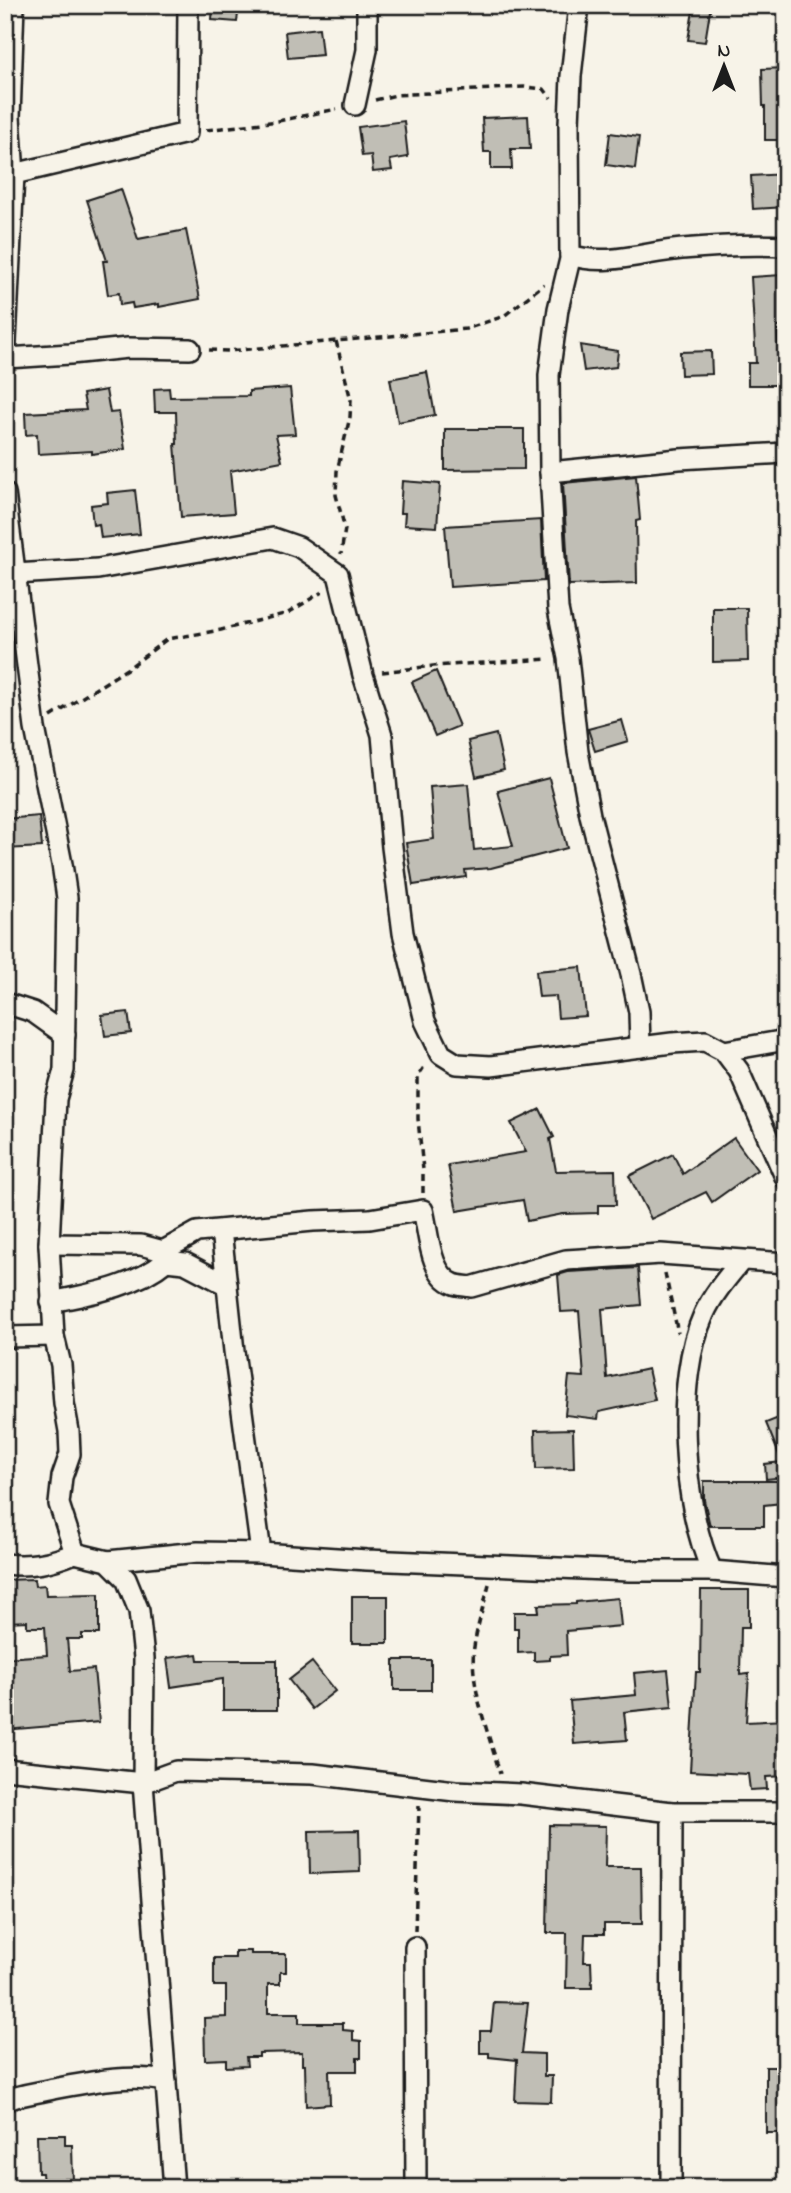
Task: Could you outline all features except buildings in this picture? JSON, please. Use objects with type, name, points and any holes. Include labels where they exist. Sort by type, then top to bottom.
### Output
[{"type":"street","points":[[14,5],[10,117],[14,174],[6,360],[128,348],[190,349]]},
{"type":"street","points":[[14,174],[187,133],[188,5]]},
{"type":"street","points":[[355,105],[368,50],[368,5]]},
{"type":"street","points":[[579,5],[569,124],[570,257],[558,309],[550,375],[550,472],[558,610],[568,658],[578,752],[590,815],[639,1012],[640,1047]]},
{"type":"street","points":[[570,257],[599,260],[684,248],[786,246]]},
{"type":"street","points":[[550,472],[679,459],[786,453]]},
{"type":"street","points":[[5,493],[10,575],[28,658],[35,728],[67,898],[64,1070],[56,1099],[50,1244],[54,1336],[61,1365],[70,1443],[59,1504],[75,1553]]},
{"type":"street","points":[[10,575],[98,569],[273,538],[299,547],[339,578],[363,674],[382,735],[403,933],[425,1021],[441,1054],[457,1063],[491,1066],[705,1041],[724,1051],[739,1070],[786,1179]]},
{"type":"street","points":[[5,1003],[33,1012],[65,1035]]},
{"type":"street","points":[[33,1012],[65,1004]]},
{"type":"street","points":[[724,1051],[786,1040]]},
{"type":"street","points":[[51,1302],[115,1287],[152,1272],[164,1256],[197,1232],[313,1221],[370,1219],[423,1209],[435,1267],[455,1285],[471,1287],[566,1260],[661,1254],[786,1263]]},
{"type":"street","points":[[221,1230],[261,1553]]},
{"type":"street","points":[[50,1244],[141,1245],[186,1263],[227,1285]]},
{"type":"street","points":[[712,1571],[694,1515],[688,1478],[685,1391],[688,1369],[703,1315],[716,1292],[741,1261]]},
{"type":"street","points":[[5,1336],[54,1336]]},
{"type":"street","points":[[5,1564],[50,1564],[75,1553],[108,1561],[198,1552],[261,1553],[629,1571],[712,1571],[786,1577]]},
{"type":"street","points":[[108,1561],[126,1579],[139,1611],[144,1658],[143,1783],[174,2188]]},
{"type":"street","points":[[5,1769],[143,1783],[176,1771],[313,1774],[672,1812],[786,1812]]},
{"type":"street","points":[[671,2188],[672,1812]]},
{"type":"street","points":[[415,1947],[416,2188]]},
{"type":"street","points":[[5,2101],[87,2082],[127,2077],[166,2081]]},
{"type":"path","points":[[187,133],[278,121],[396,95],[524,87],[544,89],[569,124]]},
{"type":"path","points":[[190,349],[228,351],[466,329],[504,316],[530,297],[570,257]]},
{"type":"path","points":[[35,728],[130,667],[167,639],[221,630],[288,613],[339,578],[345,529],[336,495],[337,471],[350,417],[351,400],[336,341]]},
{"type":"path","points":[[363,674],[433,666],[568,658]]},
{"type":"path","points":[[423,1209],[418,1076],[428,1062],[441,1054]]},
{"type":"path","points":[[661,1254],[678,1335]]},
{"type":"path","points":[[493,1565],[473,1649],[477,1689],[506,1793]]},
{"type":"path","points":[[415,1947],[420,1787]]}]
